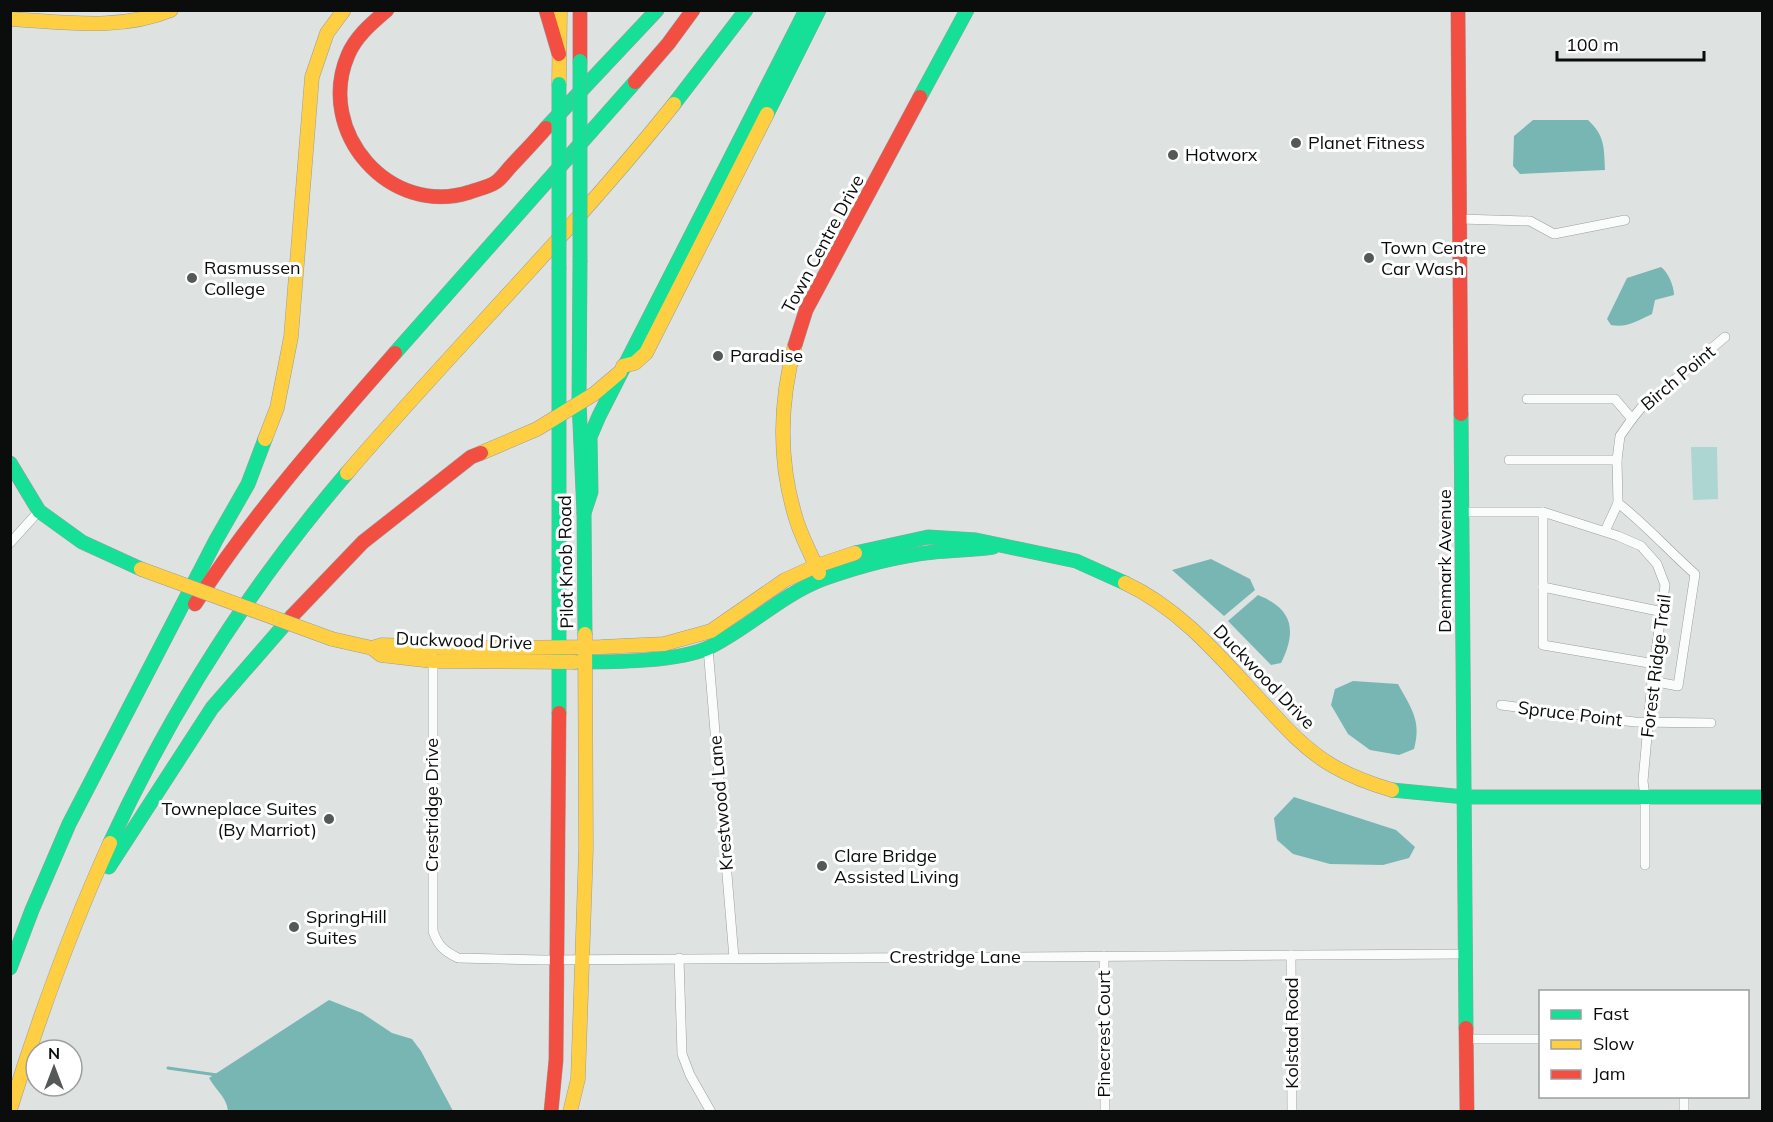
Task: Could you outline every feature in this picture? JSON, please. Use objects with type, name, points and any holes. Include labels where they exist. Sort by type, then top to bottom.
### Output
[{"type":"main road","points":[[10,19],[121,24],[159,17],[171,10]]},
{"type":"main road","points":[[10,968],[69,824],[216,540],[248,484],[277,408],[291,337],[312,77],[327,33],[344,10]]},
{"type":"main road","points":[[387,10],[375,18],[356,39],[344,65],[339,96],[346,133],[366,165],[397,188],[433,198],[465,196],[496,182],[657,10]]},
{"type":"main road","points":[[546,10],[559,54]]},
{"type":"main road","name":"Pilot Knob Road","points":[[551,1112],[556,1060],[560,662],[558,415],[560,10]]},
{"type":"main road","name":"Pilot Knob Road","points":[[570,1112],[578,1079],[586,849],[584,513],[579,402],[580,10]]},
{"type":"main road","points":[[132,704],[213,576],[290,473],[668,44],[693,10]]},
{"type":"main road","points":[[10,1110],[40,1014],[79,913],[120,823],[163,740],[223,639],[273,567],[365,452],[586,209],[696,79],[746,10]]},
{"type":"main road","points":[[584,513],[591,492],[590,437],[621,369],[806,10]]},
{"type":"main road","points":[[79,913],[212,708],[320,585],[363,542],[471,458],[537,429],[594,394],[621,369],[635,363],[646,352],[819,10]]},
{"type":"main road","name":"Town Centre Drive","points":[[821,580],[798,524],[786,481],[781,436],[784,387],[792,347],[806,310],[967,10]]},
{"type":"main road","name":"Denmark Avenue","points":[[1458,10],[1467,1112]]},
{"type":"main road","points":[[10,463],[39,511]]},
{"type":"main road","name":"Duckwood Drive","points":[[39,511],[82,542],[141,569],[332,639],[372,648],[381,655],[560,662],[668,658],[708,648],[739,630],[782,599],[821,580],[866,565],[915,554],[1001,546]]},
{"type":"main road","name":"Duckwood Drive","points":[[372,648],[382,645],[434,648],[664,644],[704,634],[752,604],[785,579],[816,566],[866,550],[928,537],[976,540],[1076,561],[1131,586],[1177,616],[1213,649],[1291,734],[1331,765],[1362,781],[1396,791],[1465,797],[1762,796]]},
{"type":"street","points":[[1460,219],[1530,221],[1554,234],[1625,220]]},
{"type":"street","name":"Birch Point","points":[[1605,531],[1618,503],[1617,460],[1620,436],[1641,408],[1725,337]]},
{"type":"street","name":"Birch Point","points":[[1527,399],[1616,399],[1632,419]]},
{"type":"street","points":[[1509,460],[1617,460]]},
{"type":"street","points":[[1618,503],[1695,574],[1678,686],[1652,681]]},
{"type":"street","points":[[10,543],[39,511]]},
{"type":"street","name":"Forest Ridge Trail","points":[[1463,512],[1543,512],[1605,531],[1641,546],[1657,564],[1665,585],[1652,681],[1643,782],[1645,865]]},
{"type":"street","points":[[1543,512],[1543,645],[1655,664]]},
{"type":"street","points":[[1543,588],[1663,612]]},
{"type":"street","name":"Krestwood Lane","points":[[708,648],[734,958]]},
{"type":"street","name":"Crestridge Drive","points":[[432,657],[433,931],[437,944],[445,952]]},
{"type":"street","name":"Spruce Point","points":[[1501,705],[1635,722],[1711,723]]},
{"type":"street","name":"Crestridge Lane","points":[[445,952],[458,958],[471,960],[1466,954]]},
{"type":"street","name":"Kolstad Road","points":[[1292,955],[1292,1112]]},
{"type":"street","name":"Pinecrest Court","points":[[1104,956],[1105,1112]]},
{"type":"street","points":[[679,958],[682,1054],[690,1075],[711,1112]]},
{"type":"street","points":[[1467,1039],[1539,1039]]},
{"type":"shaded area","points":[[1533,120],[1588,120],[1598,131],[1603,142],[1605,170],[1520,174],[1513,166],[1514,136]]},
{"type":"shaded area","points":[[1661,267],[1670,280],[1674,295],[1655,300],[1652,314],[1642,319],[1627,325],[1611,325],[1607,319],[1627,278]]},
{"type":"shaded area","points":[[1691,447],[1717,447],[1718,499],[1693,500]]},
{"type":"shaded area","points":[[1211,559],[1250,579],[1255,590],[1224,616],[1172,570]]},
{"type":"shaded area","points":[[1258,595],[1279,607],[1289,622],[1289,641],[1281,663],[1271,665],[1228,621]]},
{"type":"shaded area","points":[[1353,681],[1398,684],[1416,722],[1414,749],[1399,755],[1370,750],[1348,734],[1331,705],[1335,689]]},
{"type":"shaded area","points":[[1294,797],[1396,830],[1415,847],[1409,858],[1383,865],[1330,864],[1293,854],[1277,840],[1274,818]]},
{"type":"shaded area","points":[[329,1000],[362,1013],[392,1033],[412,1039],[421,1051],[453,1111],[228,1111],[223,1098],[209,1078]]},
{"type":"waterway","points":[[168,1068],[217,1075]]},
{"type":"traffic: fast","points":[[546,128],[657,10]]},
{"type":"traffic: fast","points":[[674,104],[746,10]]},
{"type":"traffic: fast","points":[[584,513],[591,492],[590,437],[599,416],[806,10]]},
{"type":"traffic: fast","points":[[767,114],[819,10]]},
{"type":"traffic: fast","points":[[920,97],[967,10]]},
{"type":"traffic: fast","points":[[580,61],[580,262]]},
{"type":"traffic: fast","points":[[395,353],[635,82]]},
{"type":"traffic: fast","points":[[559,84],[559,269]]},
{"type":"traffic: fast","points":[[580,262],[579,402],[584,513],[585,634]]},
{"type":"traffic: fast","points":[[559,269],[559,713]]},
{"type":"traffic: fast","points":[[1461,414],[1466,1028]]},
{"type":"traffic: fast","points":[[10,968],[69,824],[216,540],[248,484],[265,439]]},
{"type":"traffic: fast","points":[[10,463],[39,511],[82,542],[141,569]]},
{"type":"traffic: fast","points":[[110,843],[159,745],[216,650],[278,559],[347,473]]},
{"type":"traffic: fast","points":[[855,553],[928,537],[976,540],[1076,561],[1125,583]]},
{"type":"traffic: fast","points":[[575,662],[644,660],[697,652],[725,639],[793,594],[823,579],[906,556],[993,547]]},
{"type":"traffic: fast","points":[[109,867],[212,708],[292,616]]},
{"type":"traffic: fast","points":[[1392,790],[1465,797],[1762,797]]},
{"type":"traffic: slow","points":[[10,19],[112,23],[152,17],[171,10]]},
{"type":"traffic: slow","points":[[265,439],[277,408],[291,337],[312,77],[327,33],[344,10]]},
{"type":"traffic: slow","points":[[559,84],[560,10]]},
{"type":"traffic: slow","points":[[347,473],[635,152],[674,104]]},
{"type":"traffic: slow","points":[[623,366],[635,363],[646,353],[767,114]]},
{"type":"traffic: slow","points":[[795,345],[784,411],[786,478],[797,522],[819,573]]},
{"type":"traffic: slow","points":[[481,453],[537,429],[594,394],[620,372]]},
{"type":"traffic: slow","points":[[372,648],[382,645],[459,648],[664,644],[711,631],[785,580],[816,566],[855,553]]},
{"type":"traffic: slow","points":[[141,569],[332,639]]},
{"type":"traffic: slow","points":[[1125,583],[1164,606],[1182,620],[1231,668],[1286,728],[1313,752],[1347,774],[1392,790]]},
{"type":"traffic: slow","points":[[570,1112],[578,1079],[586,849],[585,634]]},
{"type":"traffic: slow","points":[[332,639],[372,648],[381,655],[433,661],[575,662]]},
{"type":"traffic: slow","points":[[10,1110],[56,975],[110,843]]},
{"type":"traffic: jam","points":[[387,10],[365,30],[351,48],[340,84],[342,113],[351,139],[367,162],[388,180],[413,192],[440,197],[483,188],[500,178],[546,128]]},
{"type":"traffic: jam","points":[[546,10],[559,54]]},
{"type":"traffic: jam","points":[[580,10],[580,61]]},
{"type":"traffic: jam","points":[[635,82],[668,44],[693,10]]},
{"type":"traffic: jam","points":[[1458,10],[1461,414]]},
{"type":"traffic: jam","points":[[795,345],[806,310],[920,97]]},
{"type":"traffic: jam","points":[[195,604],[265,506],[395,353]]},
{"type":"traffic: jam","points":[[292,616],[363,542],[471,457],[481,453]]},
{"type":"traffic: jam","points":[[551,1112],[556,1060],[559,713]]},
{"type":"traffic: jam","points":[[1466,1028],[1467,1112]]},
{"type":"place","name":"Planet Fitness","points":[[1296,143]]},
{"type":"place","name":"Hotworx","points":[[1173,155]]},
{"type":"place","name":"Town Centre Car Wash","points":[[1369,258]]},
{"type":"place","name":"Rasmussen College","points":[[192,278]]},
{"type":"place","name":"Paradise","points":[[718,356]]},
{"type":"place","name":"Towneplace Suites (By Marriot)","points":[[329,819]]},
{"type":"place","name":"Clare Bridge Assisted Living","points":[[822,866]]},
{"type":"place","name":"SpringHill Suites","points":[[294,927]]}]
